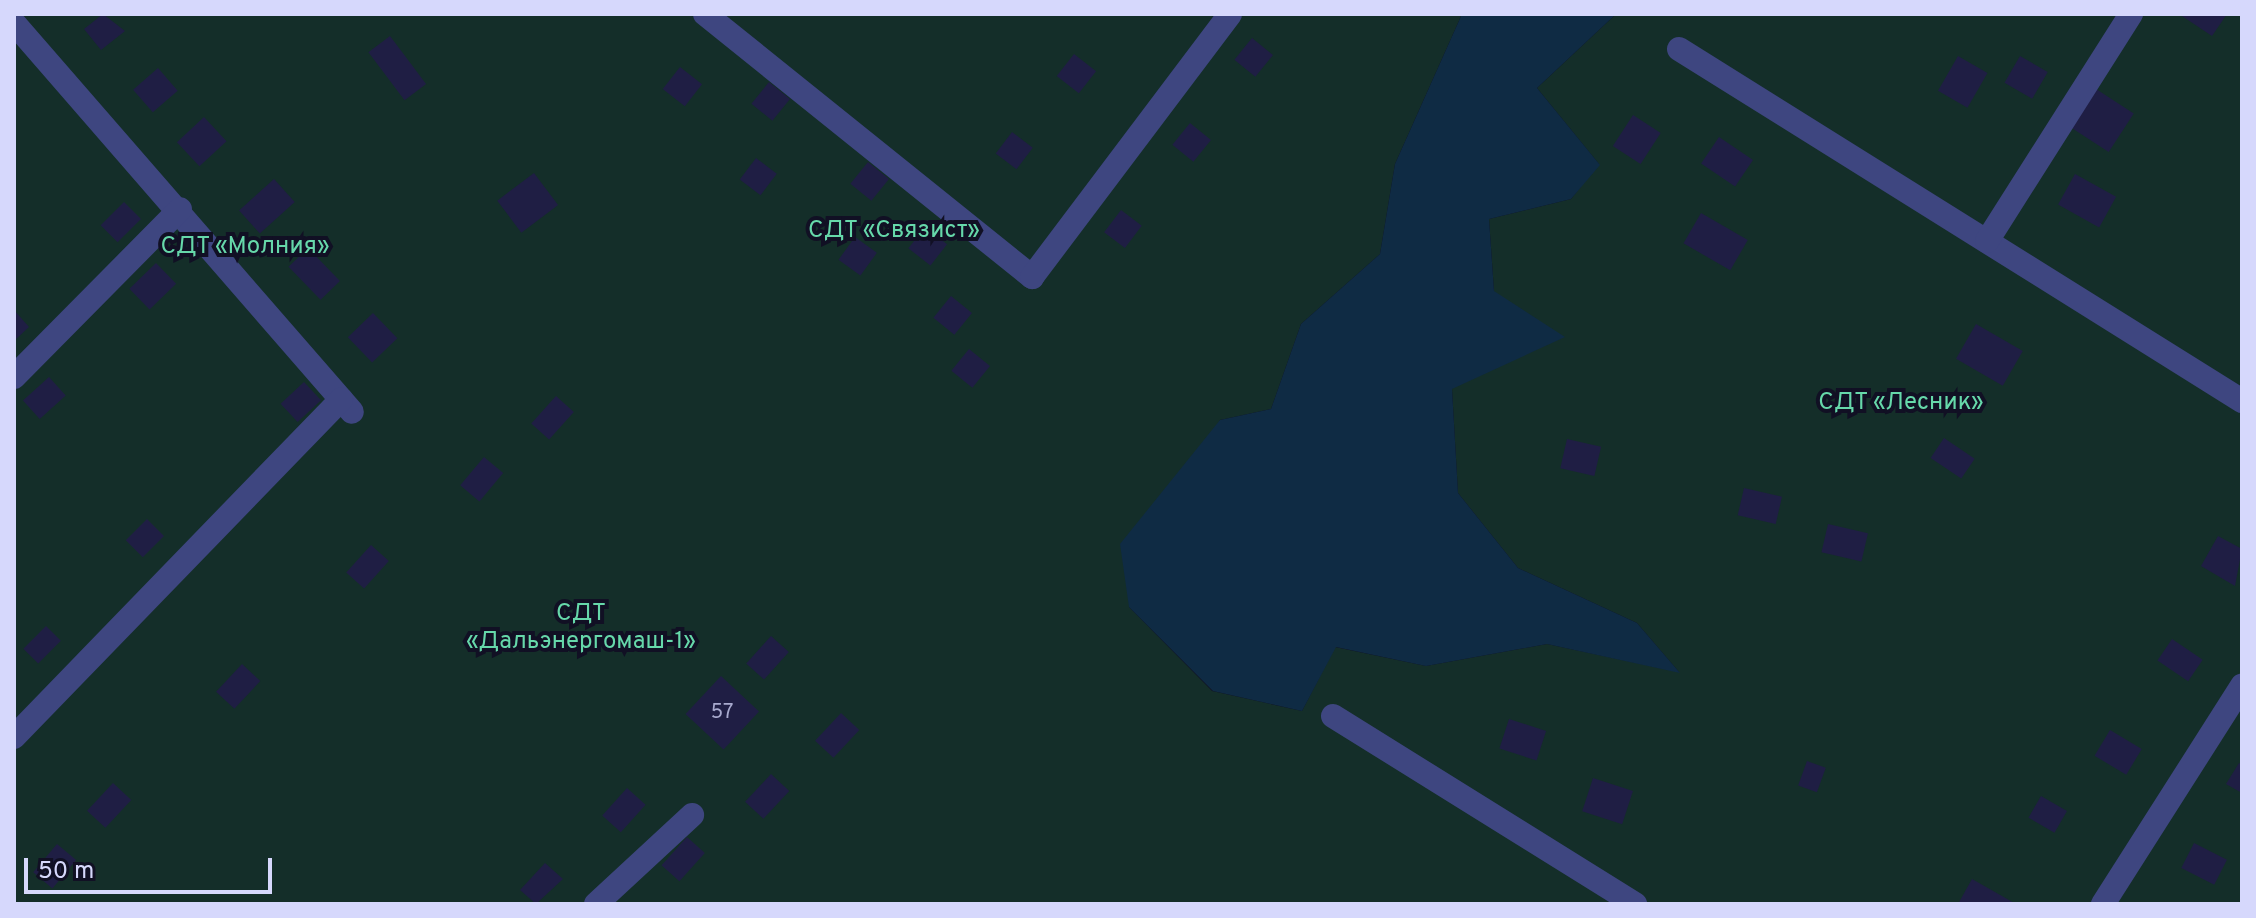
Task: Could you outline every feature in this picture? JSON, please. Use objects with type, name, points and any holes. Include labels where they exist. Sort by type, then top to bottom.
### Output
[{"type":"lane","points":[[705,14],[1032,277],[1230,14]]},
{"type":"lane","points":[[1987,241],[2131,14]]},
{"type":"lane","points":[[14,23],[180,209],[346,406],[14,737]]},
{"type":"lane","points":[[1679,49],[2242,401]]},
{"type":"lane","points":[[14,377],[180,209]]},
{"type":"lane","points":[[2103,904],[2242,686]]},
{"type":"lane","points":[[1333,716],[1635,904]]},
{"type":"lane","points":[[596,904],[692,815]]},
{"type":"green space","points":[[14,14],[1462,14],[1395,164],[1380,254],[1301,324],[1271,409],[1220,420],[1129,607],[1212,691],[1302,711],[1335,647],[1426,666],[1547,644],[1679,672],[1637,623],[1518,568],[1458,493],[1452,389],[1494,291],[1489,219],[1571,199],[1599,164],[1537,88],[1616,14],[2242,14],[2242,904],[14,904]]},
{"type":"water","points":[[1462,14],[1616,14],[1537,88],[1600,165],[1571,199],[1489,219],[1494,291],[1565,337],[1452,389],[1458,493],[1518,568],[1637,623],[1680,673],[1547,644],[1426,666],[1336,647],[1302,711],[1213,691],[1129,607],[1120,544],[1220,420],[1271,409],[1301,324],[1380,254],[1395,164]]},
{"type":"building","points":[[103,14],[125,31],[101,50],[84,29]]},
{"type":"building","points":[[2179,14],[2227,14],[2212,36]]},
{"type":"building","points":[[390,36],[426,84],[405,100],[368,52]]},
{"type":"building","points":[[1252,38],[1273,55],[1255,77],[1234,60]]},
{"type":"building","points":[[1074,54],[1096,71],[1079,93],[1057,76]]},
{"type":"building","points":[[1958,56],[1987,73],[1967,108],[1938,91]]},
{"type":"building","points":[[2020,56],[2048,72],[2032,99],[2004,83]]},
{"type":"building","points":[[680,67],[702,84],[685,106],[663,89]]},
{"type":"building","points":[[158,68],[178,91],[153,112],[133,90]]},
{"type":"building","points":[[769,82],[790,99],[772,121],[751,104]]},
{"type":"building","points":[[2096,89],[2134,114],[2109,152],[2071,128]]},
{"type":"building","points":[[1633,115],[1661,133],[1641,164],[1613,146]]},
{"type":"building","points":[[204,117],[227,141],[199,166],[177,142]]},
{"type":"building","points":[[1190,123],[1211,140],[1193,162],[1172,145]]},
{"type":"building","points":[[1012,132],[1033,148],[1017,169],[996,154]]},
{"type":"building","points":[[1719,137],[1753,160],[1735,186],[1701,164]]},
{"type":"building","points":[[756,158],[777,174],[761,195],[740,180]]},
{"type":"building","points":[[868,162],[889,179],[871,201],[850,184]]},
{"type":"building","points":[[534,173],[558,205],[521,233],[497,201]]},
{"type":"building","points":[[2075,174],[2116,197],[2099,227],[2058,205]]},
{"type":"building","points":[[274,179],[295,202],[260,233],[239,210]]},
{"type":"building","points":[[124,202],[141,219],[118,242],[101,225]]},
{"type":"building","points":[[1121,210],[1142,226],[1125,248],[1104,232]]},
{"type":"building","points":[[1701,213],[1748,240],[1730,270],[1684,243]]},
{"type":"building","points":[[925,227],[947,244],[930,266],[908,248]]},
{"type":"building","points":[[855,237],[877,253],[860,276],[839,260]]},
{"type":"building","points":[[308,248],[340,281],[321,300],[289,267]]},
{"type":"building","points":[[156,263],[176,284],[150,310],[129,289]]},
{"type":"building","points":[[951,296],[972,313],[954,335],[933,318]]},
{"type":"building","points":[[14,310],[29,327],[14,341]]},
{"type":"building","points":[[373,313],[397,338],[372,362],[348,337]]},
{"type":"building","points":[[1976,324],[2023,351],[2003,386],[1956,359]]},
{"type":"building","points":[[969,349],[990,366],[972,388],[951,371]]},
{"type":"building","points":[[49,377],[66,396],[40,419],[23,400]]},
{"type":"building","points":[[304,382],[321,400],[298,422],[281,404]]},
{"type":"building","points":[[556,396],[574,412],[549,440],[531,423]]},
{"type":"building","points":[[1944,438],[1975,459],[1961,479],[1931,458]]},
{"type":"building","points":[[1567,439],[1601,447],[1594,476],[1560,468]]},
{"type":"building","points":[[484,457],[503,473],[479,501],[460,485]]},
{"type":"building","points":[[1744,488],[1782,497],[1776,524],[1738,515]]},
{"type":"building","points":[[147,519],[164,536],[143,557],[126,540]]},
{"type":"building","points":[[1828,524],[1868,533],[1861,561],[1821,552]]},
{"type":"building","points":[[2218,536],[2242,549],[2235,586],[2201,566]]},
{"type":"building","points":[[371,545],[389,561],[364,589],[346,572]]},
{"type":"building","points":[[46,626],[61,641],[38,663],[23,649]]},
{"type":"building","points":[[771,636],[789,652],[764,680],[746,663]]},
{"type":"building","points":[[2172,639],[2203,660],[2188,681],[2157,661]]},
{"type":"building","points":[[242,664],[260,681],[234,709],[216,692]]},
{"type":"building","points":[[721,676],[759,711],[724,749],[686,714]]},
{"type":"building","points":[[841,713],[859,730],[833,758],[815,741]]},
{"type":"building","points":[[1509,719],[1546,731],[1537,761],[1499,748]]},
{"type":"building","points":[[2110,730],[2142,749],[2126,775],[2095,756]]},
{"type":"building","points":[[1807,761],[1826,768],[1817,792],[1798,785]]},
{"type":"building","points":[[2239,763],[2242,765],[2242,793],[2226,784]]},
{"type":"building","points":[[771,774],[789,791],[763,819],[745,802]]},
{"type":"building","points":[[1593,778],[1633,791],[1622,824],[1582,811]]},
{"type":"building","points":[[113,783],[131,800],[105,828],[87,811]]},
{"type":"building","points":[[627,788],[646,805],[621,832],[602,815]]},
{"type":"building","points":[[2041,796],[2067,811],[2054,833],[2028,818]]},
{"type":"building","points":[[687,837],[705,853],[679,881],[662,865]]},
{"type":"building","points":[[2194,843],[2227,860],[2214,885],[2181,868]]},
{"type":"building","points":[[57,844],[76,860],[52,888],[33,872]]},
{"type":"building","points":[[545,863],[563,879],[536,904],[520,890]]},
{"type":"building","points":[[1972,879],[2016,904],[1958,904]]},
{"type":"park label","name":"СДТ «Связист»","points":[[894,232]]},
{"type":"park label","name":"СДТ «Молния»","points":[[245,248]]},
{"type":"park label","name":"СДТ «Лесник»","points":[[1901,404]]},
{"type":"park label","name":"СДТ «Дальэнергомаш-1»","points":[[581,629]]}]
